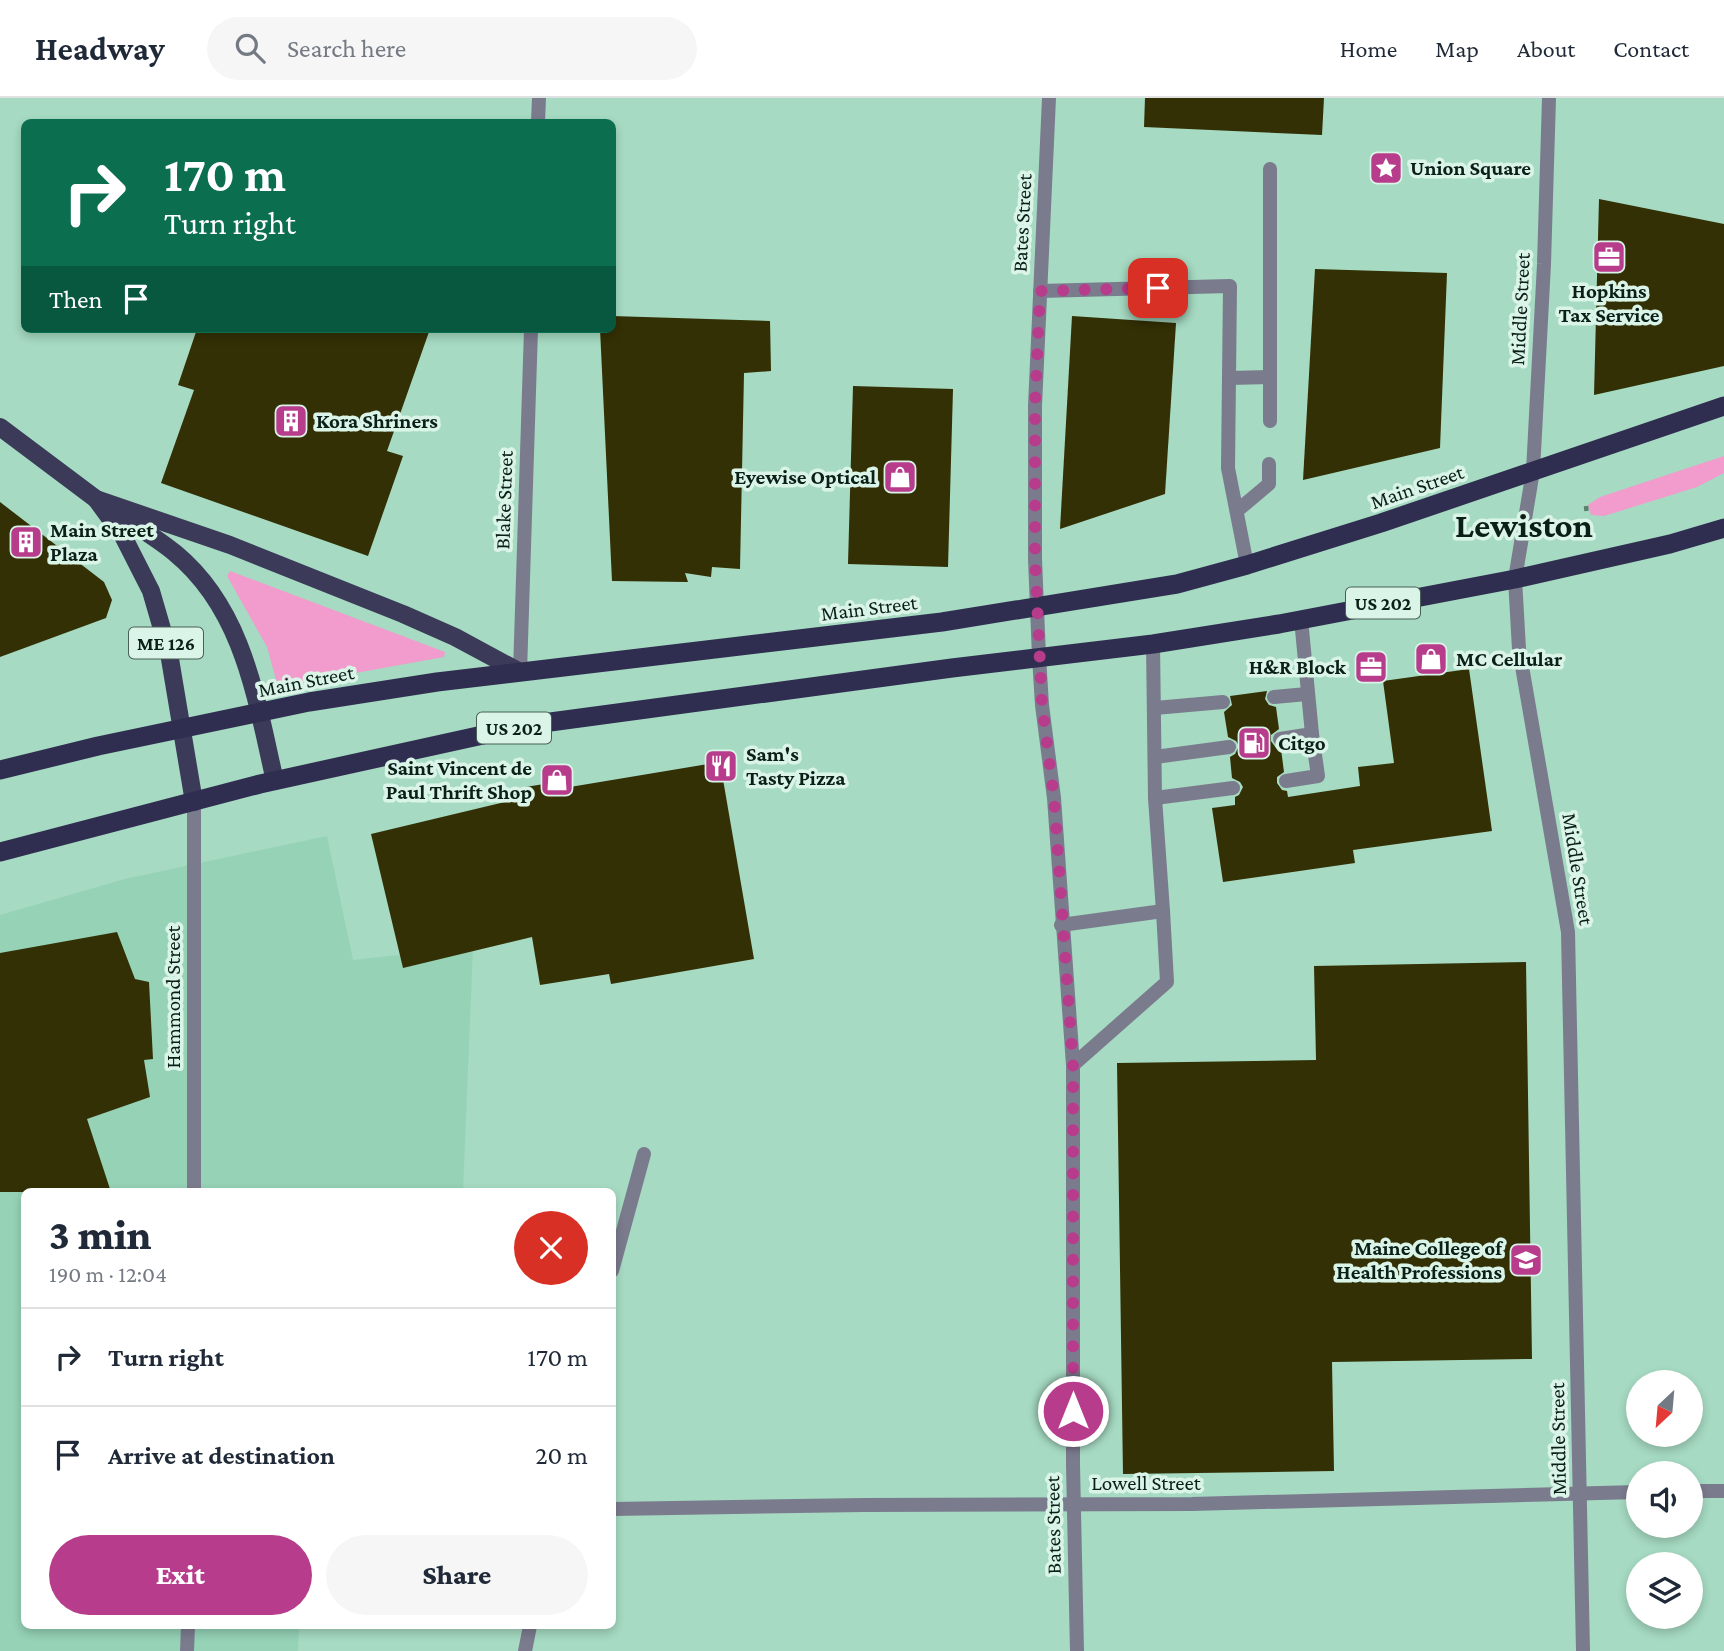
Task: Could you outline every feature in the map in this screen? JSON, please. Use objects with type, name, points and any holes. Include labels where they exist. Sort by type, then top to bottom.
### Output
[{"type":"highway","name":"Main Street","points":[[0,770],[309,702],[424,684],[942,622],[1177,584],[1247,565],[1724,406]]},
{"type":"highway","name":"US 202","points":[[0,852],[275,781],[528,725],[1153,644],[1515,579],[1670,544],[1724,528]]},
{"type":"main road","name":"ME 126","points":[[0,427],[96,499],[123,536],[151,591],[169,653],[194,802]]},
{"type":"main road","points":[[96,499],[230,545],[403,614],[455,637],[520,672]]},
{"type":"main road","points":[[96,499],[175,554],[208,587],[232,625],[240,644],[253,684],[275,781]]},
{"type":"street","points":[[538,119],[539,98]]},
{"type":"street","name":"Bates Street","points":[[1049,98],[1035,405],[1037,606],[1042,705],[1054,798],[1073,1065],[1076,1651]]},
{"type":"street","name":"Middle Street","points":[[1549,98],[1544,264],[1533,471],[1515,579],[1519,649],[1568,932],[1584,1651]]},
{"type":"street","points":[[1270,169],[1270,421]]},
{"type":"street","points":[[1040,291],[1230,286],[1228,468],[1247,565]]},
{"type":"street","name":"Blake Street","points":[[520,672],[531,333]]},
{"type":"street","points":[[1229,378],[1270,377]]},
{"type":"street","points":[[1238,510],[1269,484],[1269,464]]},
{"type":"street","points":[[1286,781],[1318,776],[1307,694],[1301,619]]},
{"type":"street","points":[[1073,1065],[1167,982],[1155,798],[1153,644]]},
{"type":"street","points":[[1274,697],[1307,694]]},
{"type":"street","points":[[1155,708],[1223,702]]},
{"type":"street","points":[[1280,739],[1312,734]]},
{"type":"street","points":[[1155,757],[1229,747]]},
{"type":"street","points":[[1155,798],[1233,788]]},
{"type":"street","name":"Hammond Street","points":[[194,802],[194,1188]]},
{"type":"street","points":[[1061,925],[1163,911]]},
{"type":"street","points":[[616,1256],[644,1154]]},
{"type":"street","points":[[1703,1491],[1724,1491]]},
{"type":"street","name":"Lowell Street","points":[[616,1508],[1192,1504],[1626,1492]]},
{"type":"street","points":[[187,1651],[188,1629]]},
{"type":"street","points":[[525,1651],[529,1629]]},
{"type":"path","points":[[1586,506],[1587,516]]},
{"type":"shaded area","points":[[1724,456],[1724,473],[1697,487],[1604,516],[1591,515],[1588,505],[1600,497]]},
{"type":"shaded area","points":[[230,571],[445,652],[444,657],[278,687],[267,647],[227,576]]},
{"type":"shaded area","points":[[327,836],[353,960],[473,947],[463,1188],[21,1188],[21,1629],[299,1629],[298,1651],[0,1651],[0,915],[125,879]]},
{"type":"building","points":[[1145,98],[1324,98],[1322,135],[1144,127]]},
{"type":"building","points":[[1599,199],[1724,224],[1724,366],[1594,395]]},
{"type":"building","points":[[1315,269],[1447,273],[1440,448],[1303,480]]},
{"type":"building","points":[[616,316],[770,321],[771,371],[744,373],[740,569],[712,567],[711,577],[685,573],[688,582],[612,581],[600,333],[616,333]]},
{"type":"building","points":[[1072,316],[1176,323],[1165,494],[1060,529]]},
{"type":"building","name":"Kora Shriners","points":[[196,333],[429,333],[387,451],[403,456],[368,556],[161,483],[194,390],[178,385]]},
{"type":"building","name":"Eyewise Optical","points":[[853,386],[953,389],[948,567],[848,564]]},
{"type":"building","name":"Main Street Plaza","points":[[0,502],[104,582],[112,600],[106,618],[0,657]]},
{"type":"building","points":[[1469,669],[1492,831],[1353,850],[1355,863],[1223,882],[1212,808],[1235,805],[1235,797],[1243,787],[1232,778],[1230,757],[1239,746],[1228,737],[1224,712],[1232,705],[1230,696],[1267,691],[1265,699],[1269,705],[1276,707],[1279,729],[1271,735],[1271,741],[1276,748],[1281,749],[1284,772],[1277,777],[1277,783],[1282,790],[1287,791],[1288,797],[1360,786],[1358,767],[1394,763],[1383,681]]},
{"type":"building","points":[[720,762],[754,959],[611,984],[609,974],[540,985],[532,937],[403,968],[371,834],[509,801],[507,790],[563,781],[564,788]]},
{"type":"building","points":[[117,932],[135,979],[149,982],[153,1059],[144,1060],[150,1097],[87,1119],[110,1188],[21,1188],[21,1192],[0,1192],[0,953]]},
{"type":"building","points":[[1526,962],[1532,1359],[1332,1362],[1334,1471],[1123,1474],[1117,1063],[1316,1060],[1314,966]]},
{"type":"place","name":"Union Square","points":[[1386,168]]},
{"type":"place","name":"Hopkins Tax Service","points":[[1609,257]]},
{"type":"place","name":"Kora Shriners","points":[[291,421]]},
{"type":"place","name":"Eyewise Optical","points":[[900,477]]},
{"type":"place","name":"Main Street Plaza","points":[[26,542]]},
{"type":"place","name":"MC Cellular","points":[[1431,659]]},
{"type":"place","name":"H&R Block","points":[[1371,667]]},
{"type":"place","name":"Citgo","points":[[1254,743]]},
{"type":"place","name":"Sam's Tasty Pizza","points":[[721,766]]},
{"type":"place","name":"Saint Vincent de Paul Thrift Shop","points":[[557,780]]},
{"type":"place","name":"Maine College of Health Professions","points":[[1526,1260]]},
{"type":"district","name":"Lewiston","points":[[1524,525]]},
{"type":"route","points":[[1073,1411],[1073,1065],[1054,798],[1042,705],[1035,559],[1035,405],[1040,291],[1158,288]]}]
